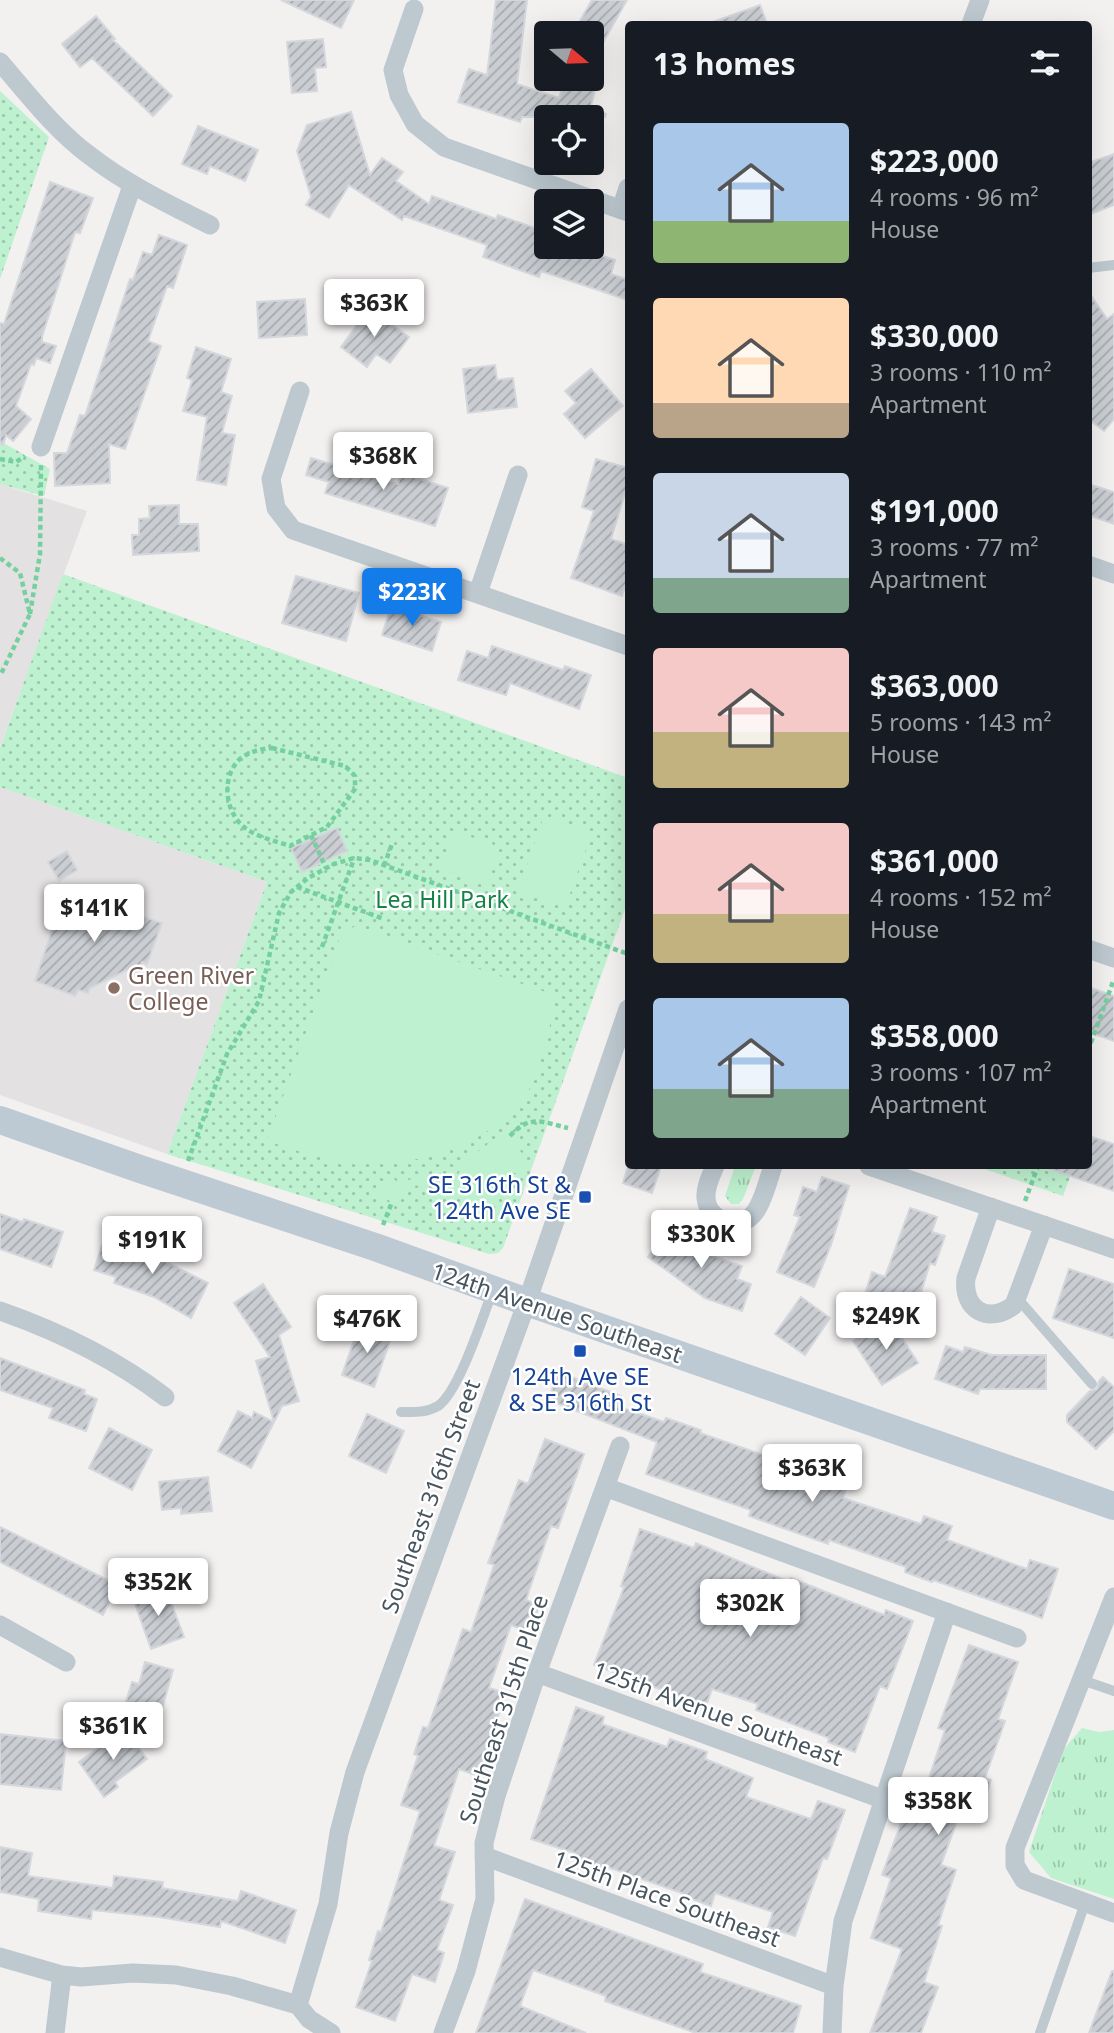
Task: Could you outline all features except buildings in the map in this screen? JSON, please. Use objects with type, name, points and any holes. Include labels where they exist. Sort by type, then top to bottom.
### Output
[{"type":"street","points":[[972,21],[980,0]]},
{"type":"street","points":[[414,9],[393,70],[399,95],[415,124],[444,147],[624,211]]},
{"type":"street","points":[[0,62],[39,107],[87,154],[132,186],[210,225]]},
{"type":"street","points":[[41,447],[132,186]]},
{"type":"street","points":[[300,391],[271,479],[276,508],[293,530],[625,645]]},
{"type":"street","points":[[478,593],[518,475]]},
{"type":"street","points":[[1092,566],[1114,574]]},
{"type":"street","points":[[1092,950],[1114,958]]},
{"type":"street","name":"Southeast 316th Street","points":[[298,2005],[328,1904],[339,1833],[355,1772],[527,1302],[625,1018]]},
{"type":"street","name":"124th Avenue Southeast","points":[[0,1119],[375,1247],[1114,1506]]},
{"type":"street","points":[[714,1169],[706,1189],[709,1209],[716,1218],[725,1223],[736,1223],[746,1220],[754,1213],[772,1169]]},
{"type":"street","points":[[878,1169],[1114,1249]]},
{"type":"street","points":[[991,1207],[966,1278],[965,1289],[975,1308],[984,1313],[995,1315],[1006,1312],[1018,1299],[1044,1225]]},
{"type":"street","points":[[0,1311],[78,1342],[107,1357],[134,1373],[165,1397]]},
{"type":"street","name":"Southeast 315th Place","points":[[443,2033],[466,1971],[481,1919],[485,1899],[484,1843],[496,1796],[537,1673],[620,1446]]},
{"type":"street","points":[[605,1487],[1017,1638]]},
{"type":"street","points":[[1114,1597],[1015,1848],[1015,1865],[1024,1880],[1114,1913]]},
{"type":"street","points":[[832,2033],[834,1986],[843,1921],[947,1612]]},
{"type":"street","points":[[0,1625],[66,1662]]},
{"type":"street","name":"125th Avenue Southeast","points":[[537,1673],[882,1799]]},
{"type":"street","name":"125th Place Southeast","points":[[484,1856],[834,1986]]},
{"type":"street","points":[[0,1957],[62,1975],[176,1975],[232,1986],[298,2005],[309,2019],[331,2033]]},
{"type":"street","points":[[55,2033],[62,1975]]},
{"type":"lane","points":[[1092,268],[1114,265]]},
{"type":"lane","points":[[401,1412],[423,1412],[440,1405],[447,1398],[493,1290]]},
{"type":"lane","points":[[1018,1299],[1092,1384]]},
{"type":"lane","points":[[1082,1679],[1114,1691]]},
{"type":"lane","points":[[1040,2033],[1085,1903]]},
{"type":"path","points":[[0,676],[30,614],[40,554],[41,447]]},
{"type":"path","points":[[0,558],[20,573],[30,614]]},
{"type":"path","points":[[272,748],[345,766],[351,771],[355,776],[355,789],[327,827],[311,835],[290,846],[251,831],[235,817],[227,792],[234,767],[240,759],[259,749],[272,748]]},
{"type":"path","points":[[311,835],[326,868]]},
{"type":"path","points":[[384,866],[392,844]]},
{"type":"path","points":[[322,947],[354,858]]},
{"type":"path","points":[[180,1182],[227,1054],[259,1001],[279,913],[297,887],[326,868],[354,858],[384,866],[625,953]]},
{"type":"path","points":[[297,887],[384,919]]},
{"type":"path","points":[[1092,1040],[1114,979]]},
{"type":"path","points":[[510,1136],[520,1125],[536,1121],[585,1132]]},
{"type":"path","points":[[1020,1217],[1037,1169]]},
{"type":"shaded area","points":[[0,484],[87,511],[0,747]]},
{"type":"shaded area","name":"Green River College","points":[[0,787],[267,882],[167,1154],[0,1095]]},
{"type":"green space","points":[[0,91],[49,137],[0,279]]},
{"type":"green space","points":[[0,441],[50,469],[44,496],[0,484]]},
{"type":"green space","name":"Lea Hill Park","points":[[63,574],[625,777],[625,909],[503,1248],[498,1253],[489,1254],[167,1154],[267,882],[0,787],[0,748]]},
{"type":"green space","points":[[544,816],[592,832],[565,908],[518,891]]},
{"type":"green space","points":[[454,831],[500,847],[487,886],[441,869]]},
{"type":"green space","points":[[356,926],[557,996],[535,1077],[524,1098],[509,1115],[470,1141],[425,1157],[378,1164],[333,1160],[267,1141],[342,932]]},
{"type":"green space","points":[[505,1131],[518,1144],[525,1164],[517,1173],[508,1173],[499,1180],[486,1221],[470,1221],[461,1199],[441,1188],[413,1186],[398,1196],[394,1204],[378,1193],[391,1176],[399,1184],[421,1175],[445,1177],[458,1174],[467,1160]]},
{"type":"green space","points":[[734,1169],[755,1169],[739,1204],[731,1204],[725,1196]]},
{"type":"green space","points":[[985,1169],[1073,1169],[1063,1196]]},
{"type":"green space","points":[[1082,1728],[1099,1732],[1114,1730],[1114,1899],[1051,1878],[1029,1852],[1063,1750]]},
{"type":"place","name":"Green River College","points":[[114,988]]},
{"type":"place","name":"SE 316th St & 124th Ave SE","points":[[585,1197]]},
{"type":"place","name":"124th Ave SE & SE 316th St","points":[[580,1351]]}]
